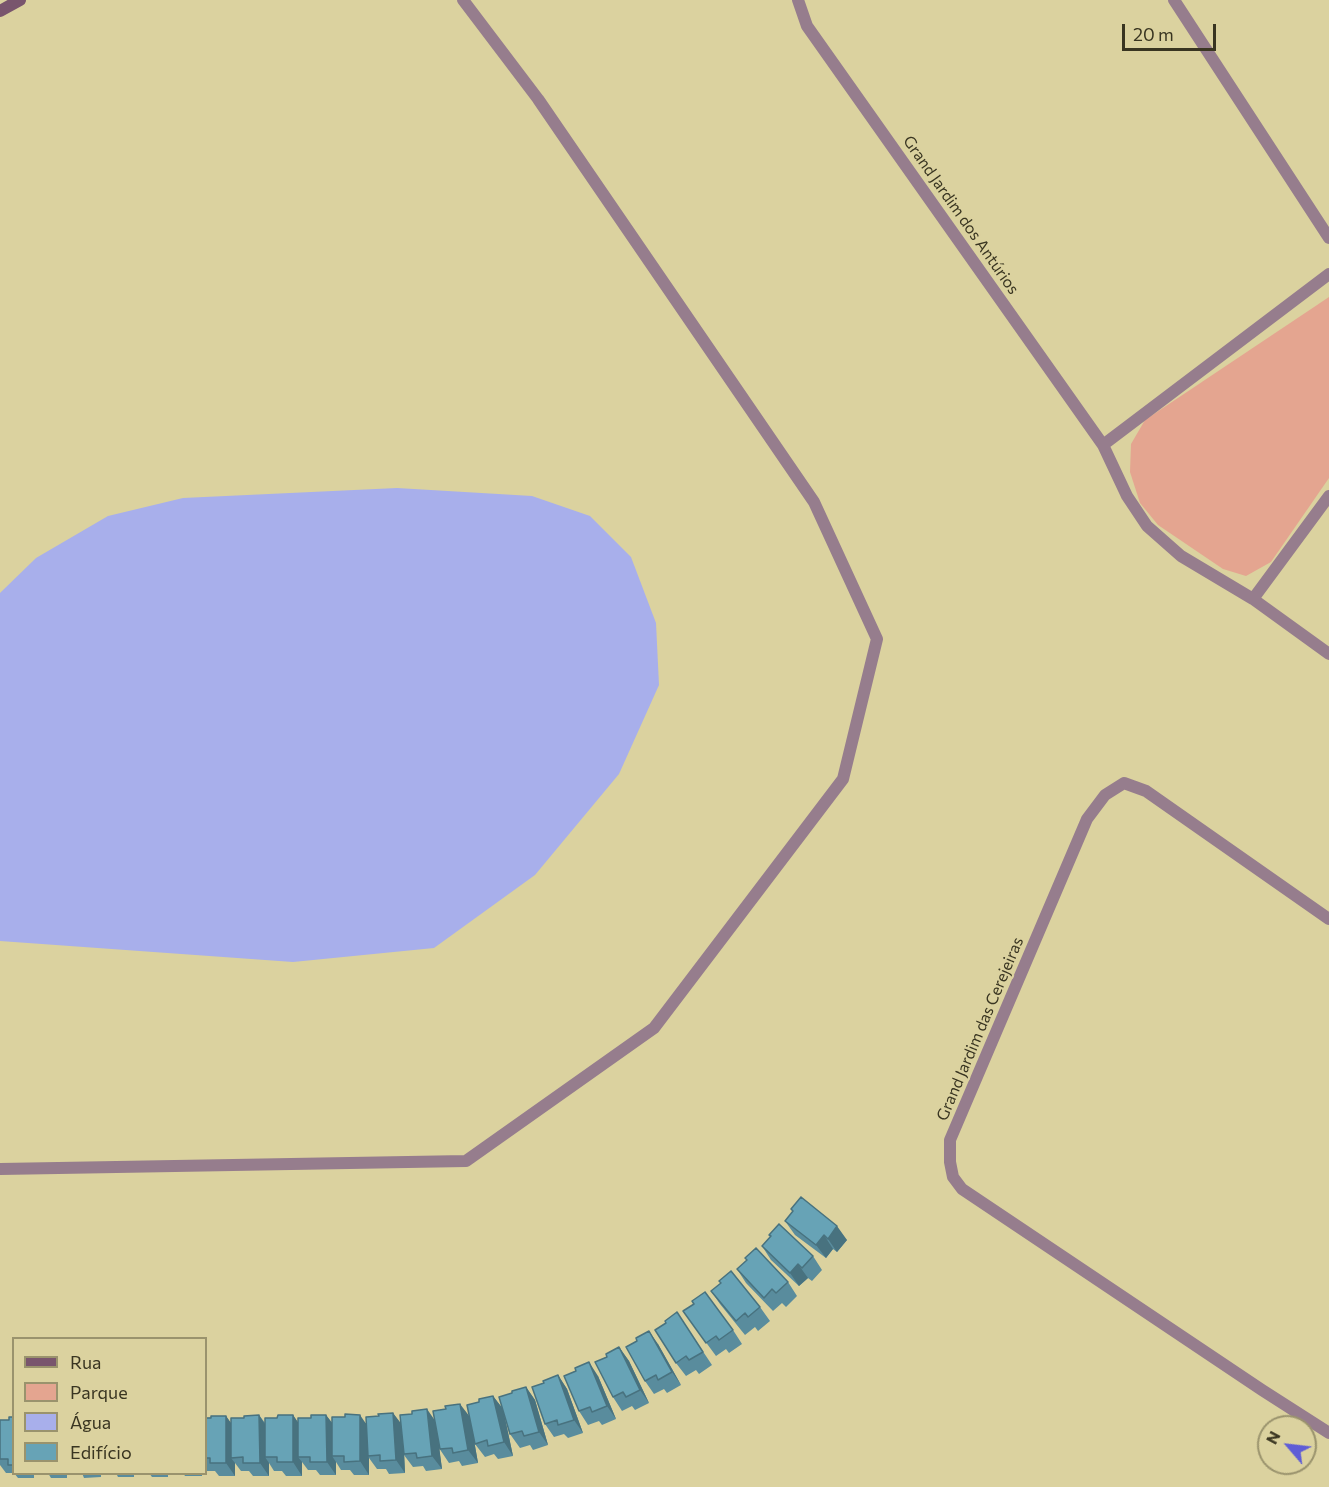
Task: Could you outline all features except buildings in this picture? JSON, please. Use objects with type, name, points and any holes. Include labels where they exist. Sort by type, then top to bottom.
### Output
[{"type":"main road","points":[[0,11],[20,0]]},
{"type":"street","points":[[0,1169],[466,1161],[654,1028],[843,779],[877,639],[814,502],[538,99],[463,0]]},
{"type":"street","name":"Grand Jardim dos Antúrios","points":[[798,0],[807,27],[1103,445],[1127,496],[1147,525],[1181,556],[1252,599],[1329,654]]},
{"type":"street","points":[[1174,0],[1329,238]]},
{"type":"street","points":[[1103,445],[1329,274]]},
{"type":"street","points":[[1252,599],[1329,496]]},
{"type":"street","name":"Grand Jardim das Cerejeiras","points":[[1329,919],[1146,792],[1125,783],[1105,795],[1087,819],[950,1140],[953,1177],[962,1189],[1329,1433]]},
{"type":"green space","points":[[1329,297],[1329,478],[1271,562],[1246,576],[1223,569],[1158,525],[1140,503],[1130,472],[1131,444],[1145,420]]},
{"type":"water","points":[[397,488],[532,496],[590,516],[631,557],[656,623],[659,685],[619,774],[535,875],[434,948],[293,962],[0,941],[0,593],[36,558],[108,516],[183,498]]}]
